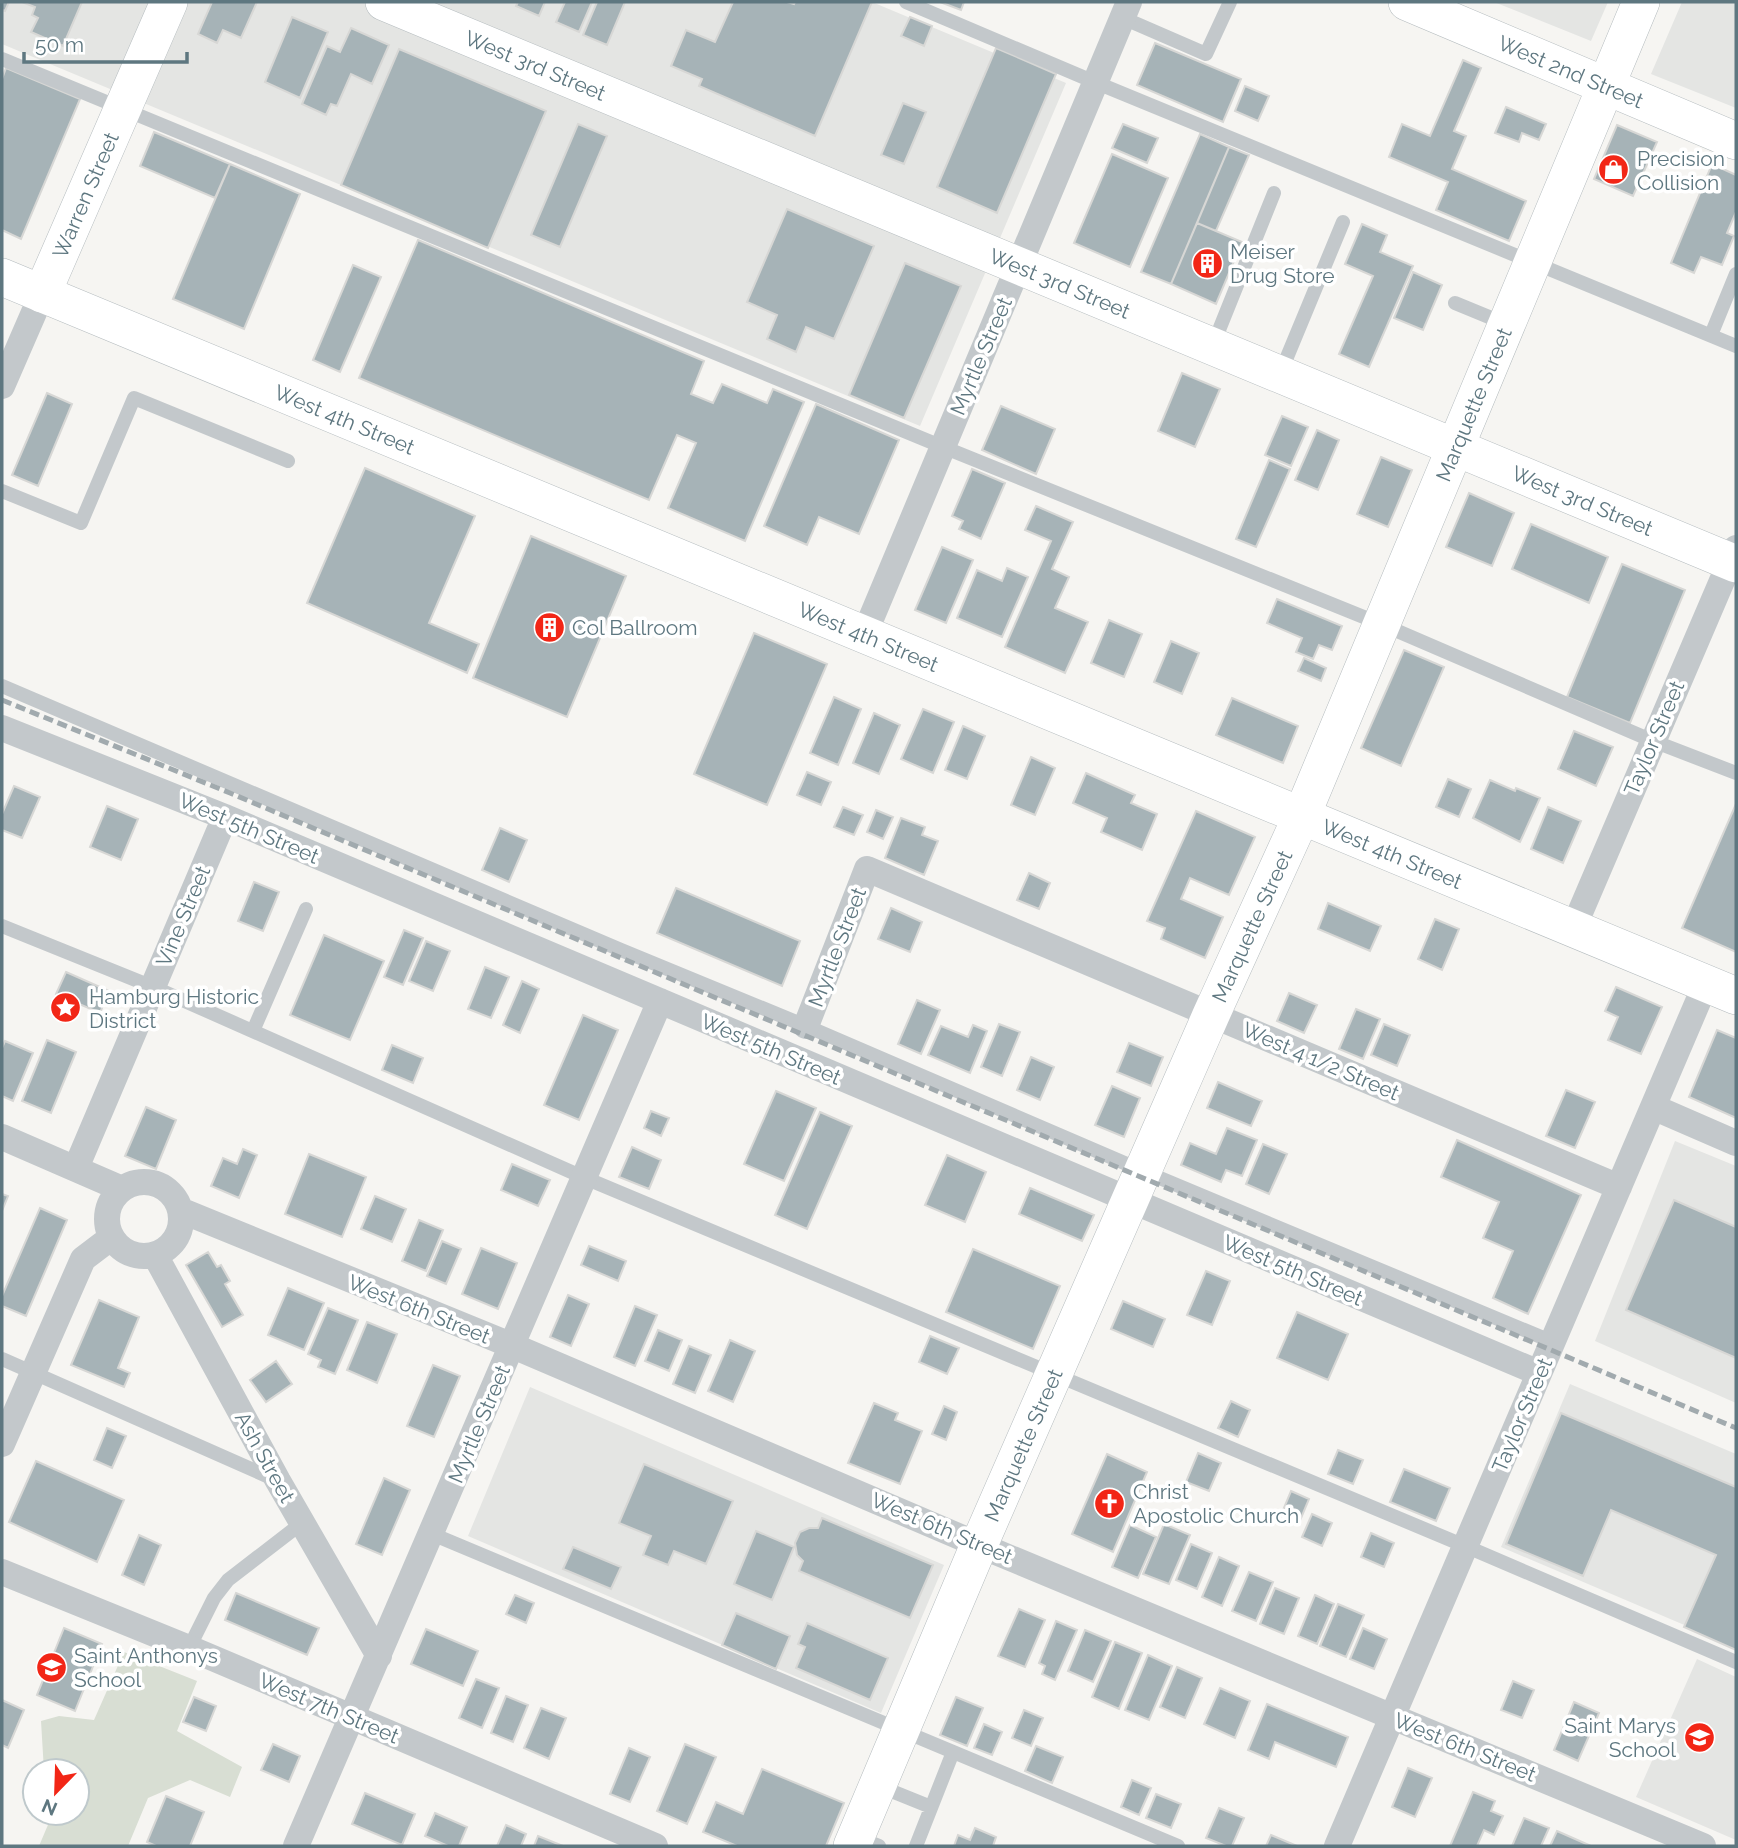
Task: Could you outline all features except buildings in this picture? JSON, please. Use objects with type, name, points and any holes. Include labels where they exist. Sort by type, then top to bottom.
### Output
[{"type":"street","name":"Warren Street","points":[[2,386],[169,2]]},
{"type":"street","name":"West 3rd Street","points":[[384,2],[1456,448],[1734,558]]},
{"type":"street","name":"West 2nd Street","points":[[1407,2],[1736,141]]},
{"type":"street","name":"Marquette Street","points":[[862,1843],[878,1785],[979,1545],[1211,1014],[1302,816],[1641,2]]},
{"type":"street","name":"Myrtle Street","points":[[865,633],[1126,10]]},
{"type":"street","name":"West 4th Street","points":[[2,277],[1721,989]]},
{"type":"street","name":"Taylor Street","points":[[1573,929],[1734,558]]},
{"type":"street","name":"West 5th Street","points":[[2,728],[225,817],[660,1001],[1136,1186],[1539,1373]]},
{"type":"street","name":"Vine Street","points":[[76,1168],[225,817]]},
{"type":"street","name":"Myrtle Street","points":[[806,1026],[867,869]]},
{"type":"street","name":"West 4 1/2 Street","points":[[867,869],[1619,1186]]},
{"type":"street","name":"Taylor Street","points":[[1337,1846],[1653,1107],[1721,989]]},
{"type":"street","name":"Myrtle Street","points":[[296,1846],[660,1001]]},
{"type":"street","points":[[1653,1107],[1736,1143]]},
{"type":"street","points":[[2,1137],[122,1189]]},
{"type":"street","points":[[139,1182],[162,1186],[172,1194],[180,1210],[180,1229],[175,1240],[166,1250],[155,1255],[142,1256],[120,1247],[107,1226],[110,1202],[122,1189],[139,1182]]},
{"type":"street","name":"West 6th Street","points":[[180,1210],[513,1346],[979,1545],[1703,1846]]},
{"type":"street","points":[[2,1444],[83,1259],[112,1237]]},
{"type":"street","name":"Ash Street","points":[[155,1255],[278,1481],[379,1657]]},
{"type":"street","name":"West 7th Street","points":[[2,1572],[189,1648],[652,1846]]},
{"type":"lane","points":[[906,2],[1736,346]]},
{"type":"lane","points":[[1126,10],[1206,54],[1230,2]]},
{"type":"lane","points":[[2,59],[943,447],[1381,624],[1653,741],[1736,773]]},
{"type":"lane","points":[[1212,346],[1274,192]]},
{"type":"lane","points":[[1280,375],[1343,222]]},
{"type":"lane","points":[[1711,335],[1736,274]]},
{"type":"lane","points":[[1455,303],[1506,324]]},
{"type":"lane","points":[[2,491],[80,523],[134,398],[288,461]]},
{"type":"lane","points":[[2,686],[806,1026],[1136,1186],[1553,1342]]},
{"type":"lane","points":[[253,1031],[306,909]]},
{"type":"lane","points":[[2,926],[253,1031],[584,1178],[1736,1662]]},
{"type":"lane","points":[[2,1359],[278,1481]]},
{"type":"lane","points":[[189,1648],[215,1598],[228,1580],[302,1523]]},
{"type":"lane","points":[[432,1534],[1178,1846]]},
{"type":"lane","points":[[916,1846],[953,1752]]},
{"type":"lane","points":[[878,1785],[931,1807]]},
{"type":"shaded area","points":[[2,2],[872,2],[1066,83],[920,426],[2,44]]},
{"type":"shaded area","points":[[1494,2],[1608,2],[1591,41]]},
{"type":"shaded area","points":[[1682,2],[1736,2],[1736,108],[1651,74]]},
{"type":"shaded area","points":[[1675,1141],[1736,1166],[1736,1403],[1595,1341]]},
{"type":"shaded area","points":[[1570,1384],[1736,1454],[1736,1647],[1501,1547]]},
{"type":"shaded area","points":[[530,1387],[944,1565],[881,1713],[468,1536]]},
{"type":"shaded area","points":[[124,1652],[197,1681],[177,1731],[242,1767],[230,1797],[190,1780],[148,1798],[128,1846],[39,1846],[47,1827],[91,1827],[91,1757],[43,1757],[41,1721],[59,1716],[94,1720]]},
{"type":"shaded area","name":"Saint Marys School","points":[[1697,1659],[1736,1677],[1736,1840],[1636,1797]]},
{"type":"railway","points":[[2,700],[230,793],[1736,1428]]},
{"type":"place","name":"Precision Collision","points":[[1614,170]]},
{"type":"place","name":"Meiser Drug Store","points":[[1207,263]]},
{"type":"place","name":"Col Ballroom","points":[[549,627]]},
{"type":"place","name":"Hamburg Historic District","points":[[66,1008]]},
{"type":"place","name":"Christ Apostolic Church","points":[[1110,1503]]},
{"type":"place","name":"Saint Anthonys School","points":[[51,1667]]},
{"type":"place","name":"Saint Marys School","points":[[1699,1737]]}]
